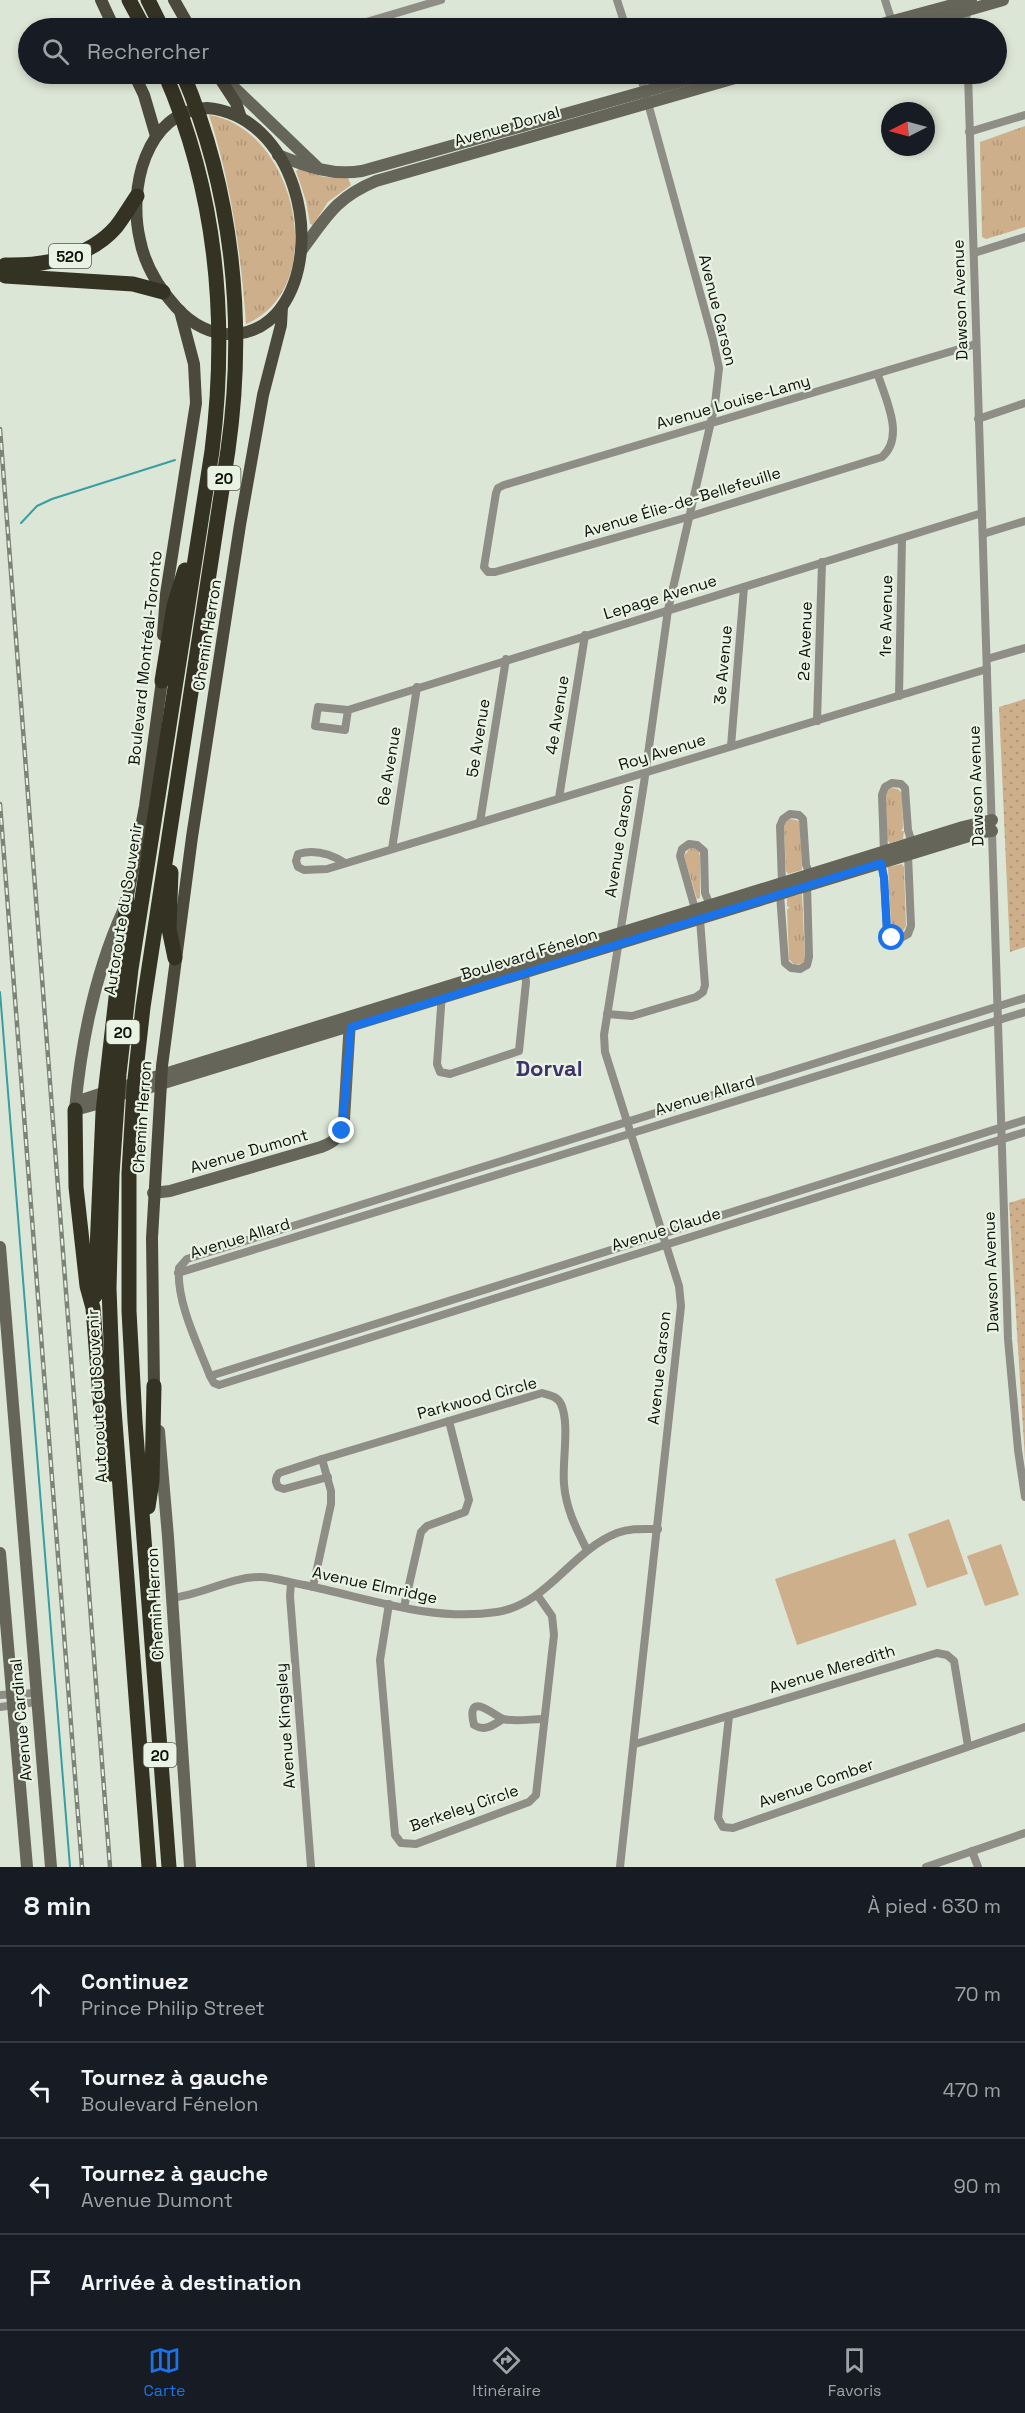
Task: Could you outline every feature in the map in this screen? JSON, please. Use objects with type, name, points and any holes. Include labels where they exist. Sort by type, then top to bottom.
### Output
[{"type":"highway","points":[[129,0],[139,18]]},
{"type":"highway","points":[[148,0],[157,18]]},
{"type":"highway","name":"Autoroute du Souvenir","points":[[149,1867],[113,1396],[110,1218],[116,1099],[131,969],[202,516],[216,418],[220,357],[219,310],[210,225],[188,134],[169,84]]},
{"type":"highway","name":"Autoroute du Souvenir","points":[[169,1867],[129,1331],[129,1173],[134,1088],[143,1007],[231,428],[237,357],[236,309],[225,217],[204,129],[187,84]]},
{"type":"highway","name":"520","points":[[137,196],[116,227],[90,247],[48,262],[5,271],[134,284],[163,292]]},
{"type":"highway","points":[[162,681],[174,606],[202,516]]},
{"type":"highway","points":[[171,823],[169,929],[175,958]]},
{"type":"highway","points":[[93,1308],[96,1286],[104,1101],[127,902]]},
{"type":"highway","points":[[76,1106],[76,1187],[87,1286],[93,1308],[103,1435],[125,1554]]},
{"type":"highway","points":[[144,1540],[152,1480],[154,1386]]},
{"type":"main road","points":[[101,0],[109,18]]},
{"type":"main road","points":[[174,0],[184,18]]},
{"type":"main road","points":[[139,84],[156,136]]},
{"type":"main road","points":[[225,84],[241,118]]},
{"type":"main road","points":[[214,108],[241,118],[259,132],[278,155],[288,173],[298,203],[302,226],[301,251],[294,282],[282,307],[260,327],[232,334],[217,333],[201,327],[180,311],[163,292],[148,265],[140,240],[137,196],[146,158],[156,136],[175,118],[194,109],[214,108]]},
{"type":"main road","name":"Chemin Herron","points":[[154,1386],[153,1193],[160,1084],[175,958],[240,525],[262,395],[281,325],[282,307]]},
{"type":"main road","name":"Boulevard Montréal-Toronto","points":[[127,902],[139,840],[162,681],[166,594],[196,403],[194,364],[180,311]]},
{"type":"street","points":[[380,18],[441,0]]},
{"type":"street","points":[[617,0],[623,18]]},
{"type":"street","points":[[885,0],[891,18]]},
{"type":"street","points":[[917,18],[967,3],[1003,0]]},
{"type":"street","points":[[930,18],[967,3]]},
{"type":"street","points":[[230,84],[320,170]]},
{"type":"street","name":"Avenue Carson","points":[[620,1867],[681,1306],[679,1286],[604,1048],[604,1038],[668,610],[719,384],[717,357],[643,84]]},
{"type":"street","name":"Avenue Dorval","points":[[301,251],[334,206],[369,184],[646,97],[680,84]]},
{"type":"street","name":"Avenue Dorval","points":[[278,155],[320,170],[346,173],[379,167],[646,97],[704,84]]},
{"type":"street","name":"Dawson Avenue","points":[[968,84],[1000,1127],[1011,1382],[1025,1497]]},
{"type":"street","points":[[969,132],[1025,116]]},
{"type":"street","points":[[974,253],[1025,237]]},
{"type":"street","name":"Avenue Louise-Lamy","points":[[498,488],[976,344]]},
{"type":"street","name":"Avenue Élie-de-Bellefeuille","points":[[498,488],[484,567],[488,572],[495,572],[688,517],[882,457],[889,451],[894,431],[878,375]]},
{"type":"street","points":[[978,419],[1025,403]]},
{"type":"street","name":"Lepage Avenue","points":[[348,710],[506,659],[982,513]]},
{"type":"street","points":[[982,534],[1025,521]]},
{"type":"street","name":"1re Avenue","points":[[899,696],[902,538]]},
{"type":"street","name":"2e Avenue","points":[[817,721],[822,562]]},
{"type":"street","name":"3e Avenue","points":[[731,747],[744,587]]},
{"type":"street","name":"4e Avenue","points":[[560,798],[585,635]]},
{"type":"street","points":[[987,659],[1025,648]]},
{"type":"street","name":"5e Avenue","points":[[480,822],[506,659]]},
{"type":"street","name":"Roy Avenue","points":[[345,863],[324,854],[307,851],[298,854],[296,861],[298,867],[304,870],[327,869],[987,669]]},
{"type":"street","name":"6e Avenue","points":[[392,849],[417,687]]},
{"type":"street","points":[[898,783],[905,788],[910,849],[911,926],[908,934],[901,938],[892,938],[887,932],[882,857],[882,795],[889,784],[898,783]]},
{"type":"street","points":[[796,814],[803,819],[809,880],[809,957],[807,965],[800,969],[791,969],[785,963],[781,889],[780,824],[785,816],[796,814]]},
{"type":"street","name":"Boulevard Fénelon","points":[[76,1106],[882,857],[992,826]]},
{"type":"street","points":[[607,1014],[632,1016],[689,999],[703,992],[705,986],[698,914],[680,858],[682,849],[688,844],[697,845],[704,851],[705,893],[710,904]]},
{"type":"street","name":"Boulevard Fénelon","points":[[698,914],[710,904],[781,889]]},
{"type":"street","name":"Boulevard Montréal-Toronto","points":[[76,1106],[84,1042],[92,1008],[117,924],[127,902]]},
{"type":"street","name":"Boulevard Fénelon","points":[[442,993],[525,972],[619,938]]},
{"type":"street","points":[[442,993],[438,1067],[440,1072],[450,1074],[519,1051],[525,972]]},
{"type":"street","name":"Avenue Allard","points":[[1025,998],[187,1259],[180,1264],[178,1273],[1025,1012]]},
{"type":"street","name":"Avenue Dumont","points":[[153,1193],[170,1191],[321,1147],[337,1138],[342,1131],[344,1120],[350,1022]]},
{"type":"street","points":[[811,1065],[815,1077]]},
{"type":"street","name":"Avenue Claude","points":[[1025,1120],[210,1376],[214,1383],[219,1384],[1025,1132]]},
{"type":"street","points":[[475,1170],[478,1181]]},
{"type":"street","points":[[834,1180],[837,1191]]},
{"type":"street","points":[[334,1214],[337,1224]]},
{"type":"street","name":"Avenue Cardinal","points":[[0,1247],[51,1867]]},
{"type":"street","points":[[178,1273],[190,1323],[210,1376]]},
{"type":"street","points":[[501,1284],[504,1296]]},
{"type":"street","name":"Chemin Herron","points":[[154,1386],[166,1516],[190,1867]]},
{"type":"street","name":"Parkwood Circle","points":[[328,1477],[284,1489],[278,1487],[276,1483],[279,1473],[322,1459],[542,1393],[554,1396],[560,1402],[564,1415],[564,1484],[571,1520],[587,1550]]},
{"type":"street","points":[[404,1607],[421,1532],[427,1526],[465,1512],[469,1500],[449,1421]]},
{"type":"street","points":[[313,1587],[331,1504],[328,1477],[322,1459]]},
{"type":"street","name":"Avenue Elmridge","points":[[171,1598],[254,1577],[266,1577],[442,1614],[498,1612],[517,1607],[538,1596],[587,1550],[619,1532],[657,1529]]},
{"type":"street","name":"Avenue Cardinal","points":[[0,1553],[7,1634],[6,1700],[27,1867]]},
{"type":"street","name":"Avenue Kingsley","points":[[291,1583],[290,1596],[311,1867]]},
{"type":"street","name":"Berkeley Circle","points":[[389,1604],[380,1660],[395,1835],[401,1843],[416,1844],[529,1802],[536,1795],[554,1635],[552,1616],[538,1596]]},
{"type":"street","points":[[0,1652],[7,1634]]},
{"type":"street","name":"Avenue Meredith","points":[[635,1744],[937,1653],[947,1655],[954,1661],[968,1746]]},
{"type":"street","points":[[6,1700],[36,1698]]},
{"type":"street","name":"Avenue Comber","points":[[729,1716],[718,1818],[723,1827],[733,1828],[1025,1727]]},
{"type":"street","points":[[503,1719],[543,1719]]},
{"type":"street","points":[[926,1867],[1025,1833]]},
{"type":"street","points":[[972,1851],[978,1867]]},
{"type":"green space","points":[[209,115],[239,126],[264,148],[282,177],[292,211],[295,245],[289,278],[273,305],[246,324],[234,218]]},
{"type":"green space","points":[[1025,126],[1025,227],[986,239],[982,237],[980,142]]},
{"type":"green space","points":[[299,169],[324,177],[348,178],[351,185],[328,202],[313,225],[310,224],[306,201],[296,171]]},
{"type":"green space","points":[[1025,699],[1025,947],[1010,952],[999,707]]},
{"type":"green space","points":[[892,788],[902,793],[903,828],[901,831],[904,831],[903,839],[890,843],[887,840],[886,796],[888,790]]},
{"type":"green space","points":[[791,819],[799,821],[802,870],[788,874],[784,827],[786,821]]},
{"type":"green space","points":[[690,848],[698,850],[700,856],[700,898],[697,899],[684,856]]},
{"type":"green space","points":[[902,864],[904,867],[906,926],[902,933],[896,934],[891,926],[888,867]]},
{"type":"green space","points":[[802,894],[805,958],[803,963],[794,965],[789,959],[787,909],[790,908],[787,906],[787,898]]},
{"type":"green space","points":[[1025,1198],[1025,1460],[1009,1203]]},
{"type":"green space","points":[[949,1519],[968,1574],[927,1588],[908,1534]]},
{"type":"green space","points":[[895,1539],[917,1605],[797,1645],[775,1579]]},
{"type":"green space","points":[[1001,1544],[1019,1595],[985,1606],[967,1556]]},
{"type":"waterway","points":[[21,523],[37,506],[52,499],[175,460]]},
{"type":"waterway","points":[[0,992],[70,1867]]},
{"type":"railway","points":[[0,429],[110,1867]]},
{"type":"railway","points":[[0,804],[82,1867]]},
{"type":"district","name":"Dorval","points":[[549,1068]]},
{"type":"route","points":[[342,1131],[351,1027],[881,863],[887,932],[892,938]]}]
